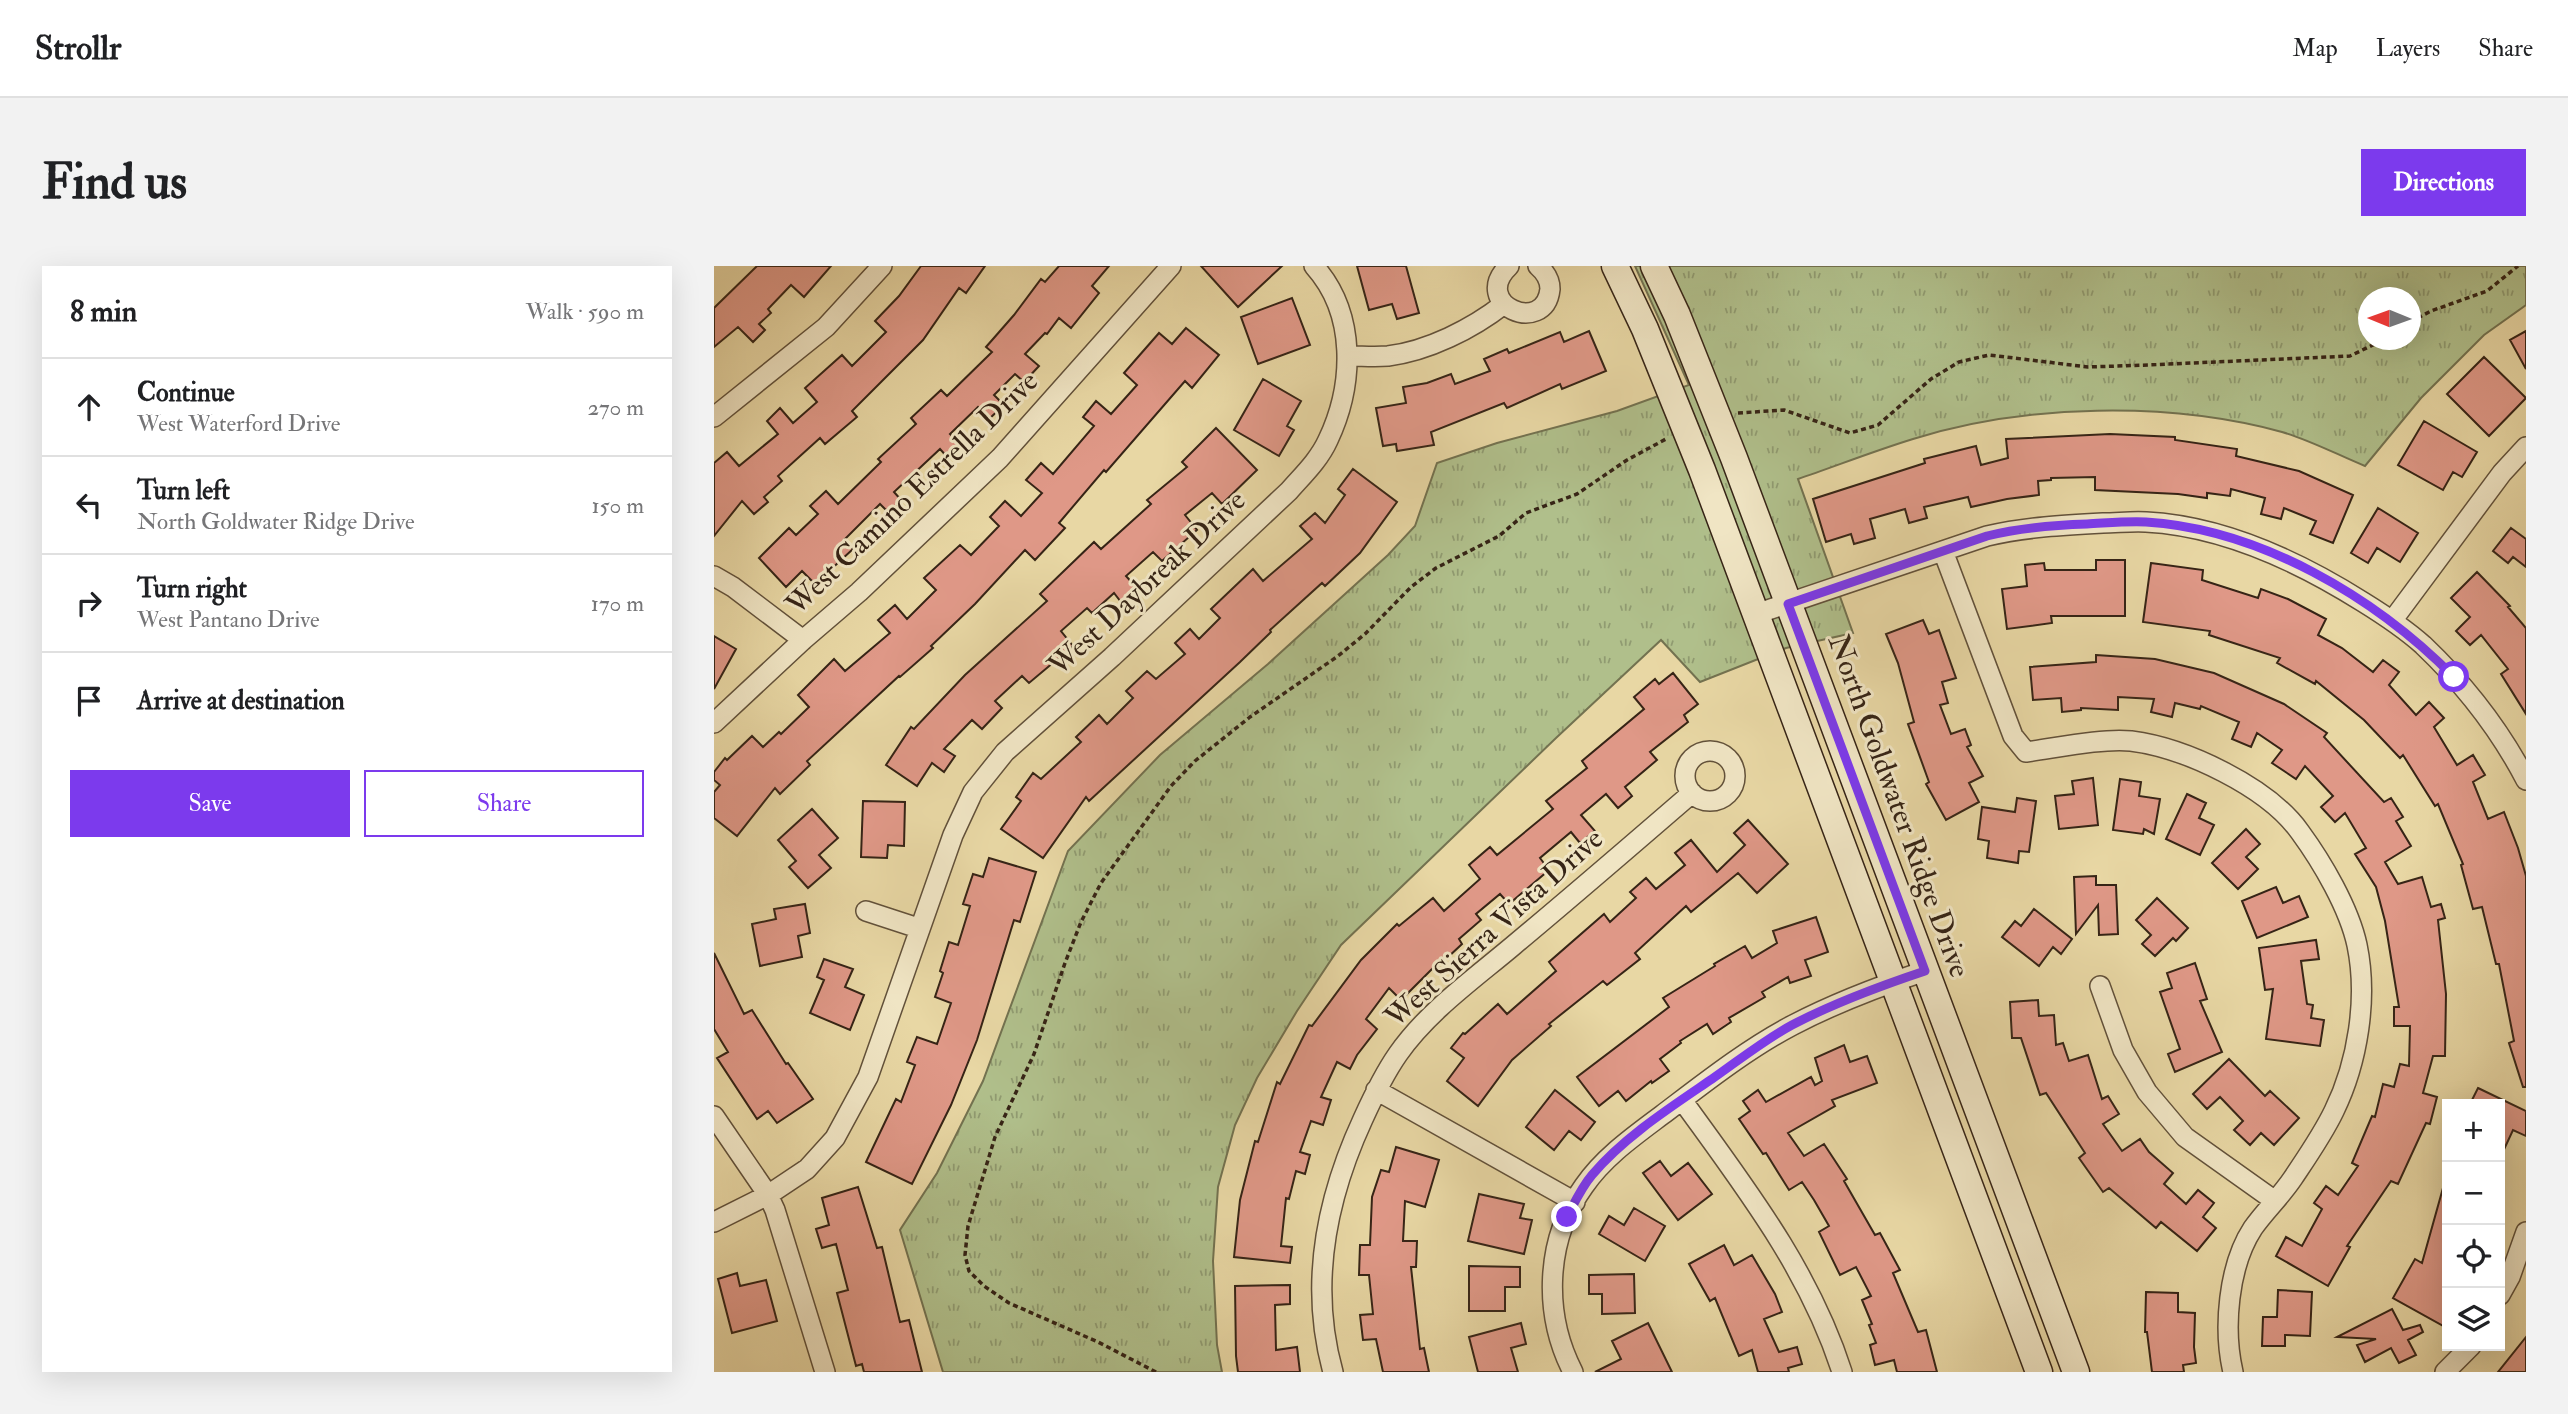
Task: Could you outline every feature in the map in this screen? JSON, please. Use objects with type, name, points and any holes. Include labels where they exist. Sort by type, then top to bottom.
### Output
[{"type":"street","points":[[714,417],[826,327],[882,266]]},
{"type":"street","name":"West Camino Estrella Drive","points":[[714,723],[859,592],[1000,458],[1171,266]]},
{"type":"street","name":"West Daybreak Drive","points":[[714,1222],[768,1195],[807,1169],[835,1138],[867,1077],[918,928],[953,835],[973,792],[1005,752],[1112,657],[1289,491],[1314,463],[1328,441],[1343,401],[1349,356],[1339,305],[1314,266]]},
{"type":"street","points":[[1509,266],[1499,280],[1499,297],[1504,304],[1518,313],[1535,311],[1542,307],[1550,292],[1547,275],[1538,266]]},
{"type":"street","points":[[1615,266],[1650,342],[1756,614],[2039,1372]]},
{"type":"street","name":"North Goldwater Ridge Drive","points":[[1654,266],[1677,315],[1734,458],[2076,1372]]},
{"type":"street","points":[[1349,356],[1388,356],[1422,348],[1470,326],[1504,304]]},
{"type":"street","points":[[2392,621],[2502,473],[2526,447]]},
{"type":"street","points":[[1756,614],[2012,530],[2146,522],[2194,530],[2245,543],[2316,573],[2392,621],[2422,644],[2480,706],[2526,780]]},
{"type":"street","points":[[1943,551],[2013,736],[2025,752],[2129,741],[2174,750],[2207,764],[2259,792],[2290,817],[2312,848],[2344,907],[2357,945],[2362,1013],[2354,1055],[2335,1110],[2292,1180],[2252,1230],[2234,1275],[2227,1321],[2233,1372]]},
{"type":"street","points":[[714,576],[733,587],[803,640]]},
{"type":"street","name":"West Sierra Vista Drive","points":[[1333,1372],[1322,1297],[1322,1253],[1330,1210],[1342,1170],[1376,1090],[1399,1053],[1428,1020],[1692,793]]},
{"type":"street","points":[[866,911],[918,928]]},
{"type":"street","points":[[1573,1372],[1554,1324],[1551,1296],[1560,1238],[1575,1202],[1593,1174],[1619,1148],[1682,1100],[1792,1025],[1925,971]]},
{"type":"street","points":[[2100,986],[2123,1050],[2147,1092],[2185,1137],[2275,1201]]},
{"type":"street","points":[[1376,1090],[1575,1202]]},
{"type":"street","points":[[1682,1100],[1794,1262],[1817,1307],[1842,1372]]},
{"type":"street","points":[[714,1116],[768,1195],[788,1249],[825,1372]]},
{"type":"street","points":[[2504,1288],[2526,1232]]},
{"type":"street","points":[[2445,1372],[2465,1351]]},
{"type":"path","points":[[2421,316],[2487,291],[2518,266]]},
{"type":"path","points":[[1731,415],[1784,410],[1850,433],[1878,425],[1931,379],[1959,362],[1989,355],[2088,367],[2338,357],[2361,350]]},
{"type":"path","points":[[1156,1372],[1140,1362],[1009,1303],[984,1286],[969,1271],[965,1255],[968,1226],[995,1137],[1034,1054],[1081,922],[1101,883],[1171,786],[1195,761],[1250,717],[1338,656],[1365,634],[1411,587],[1436,568],[1499,536],[1526,513],[1577,494],[1658,441],[1674,436]]},
{"type":"path","points":[[1140,1362],[1144,1372]]},
{"type":"green space","points":[[1635,266],[2526,266],[2526,305],[2484,335],[2421,398],[2365,466],[2292,435],[2238,422],[2145,411],[2097,411],[2049,413],[1957,427],[1913,439],[1798,479],[1853,633],[1786,648],[1700,682],[1661,640],[1341,945],[1297,1011],[1257,1078],[1235,1125],[1218,1187],[1213,1261],[1217,1345],[1222,1372],[943,1372],[900,1230],[937,1173],[983,1081],[1068,851],[1160,755],[1268,664],[1388,555],[1415,526],[1437,463],[1497,443],[1617,411],[1689,385]]},
{"type":"building","points":[[757,266],[831,266],[804,297],[791,285],[768,309],[771,313],[759,324],[765,330],[753,342],[738,327],[714,347],[714,308]]},
{"type":"building","points":[[921,266],[985,266],[966,293],[959,288],[923,340],[852,411],[857,417],[825,444],[820,438],[778,476],[782,481],[764,497],[768,502],[754,514],[742,501],[714,536],[714,463],[727,452],[739,466],[778,434],[767,421],[780,408],[793,423],[817,402],[805,388],[842,355],[852,366],[886,332],[875,321],[899,296]]},
{"type":"building","points":[[1059,266],[1109,266],[1092,286],[1099,293],[1071,328],[1059,318],[1047,334],[1025,354],[1039,366],[1024,382],[1015,374],[994,395],[1004,405],[989,419],[978,407],[950,434],[962,446],[949,459],[940,449],[894,492],[902,501],[889,513],[880,504],[844,540],[853,549],[815,584],[802,571],[786,587],[759,558],[789,528],[796,535],[818,514],[810,506],[826,491],[838,504],[881,462],[878,459],[916,424],[911,418],[941,390],[947,396],[992,352],[986,347],[1041,279],[1045,282]]},
{"type":"building","points":[[1201,266],[1282,266],[1238,307]]},
{"type":"building","points":[[1357,266],[1406,266],[1419,313],[1397,319],[1392,304],[1369,310]]},
{"type":"building","points":[[1292,298],[1310,345],[1258,364],[1241,317]]},
{"type":"building","points":[[1186,328],[1219,355],[1192,388],[1185,381],[1106,472],[1104,470],[1059,523],[1065,528],[1035,560],[1025,550],[931,646],[933,648],[807,761],[810,765],[780,794],[775,788],[737,836],[714,818],[714,792],[720,785],[714,780],[714,772],[725,758],[727,760],[752,736],[763,747],[779,732],[781,734],[809,707],[798,695],[834,659],[845,671],[890,633],[878,620],[895,605],[907,619],[936,590],[924,578],[960,545],[971,555],[999,526],[990,517],[1005,501],[1021,516],[1042,493],[1026,480],[1041,463],[1053,474],[1094,426],[1083,417],[1096,401],[1111,414],[1137,385],[1124,373],[1159,333],[1172,344]]},
{"type":"building","points":[[1589,331],[1606,371],[1562,389],[1560,384],[1507,408],[1504,403],[1431,432],[1434,445],[1397,451],[1396,444],[1383,446],[1376,408],[1406,403],[1403,387],[1427,383],[1451,374],[1455,384],[1490,371],[1484,359],[1507,349],[1509,353],[1560,332],[1564,342]]},
{"type":"building","points":[[2526,331],[2526,369],[2510,340]]},
{"type":"building","points":[[2484,357],[2526,398],[2489,436],[2447,394]]},
{"type":"building","points":[[1263,379],[1301,401],[1287,426],[1294,430],[1279,456],[1234,430]]},
{"type":"building","points":[[2424,421],[2477,452],[2462,477],[2453,472],[2443,490],[2398,465]]},
{"type":"building","points":[[1216,428],[1257,470],[1222,504],[1212,493],[1185,515],[1197,530],[1162,561],[1153,552],[1126,576],[1136,587],[1121,602],[1114,593],[1092,613],[1087,608],[1061,631],[1073,646],[1029,683],[1022,676],[995,701],[1002,708],[982,729],[972,720],[944,749],[955,756],[944,772],[932,763],[917,786],[886,765],[911,727],[914,729],[965,675],[1047,601],[1040,594],[1094,542],[1101,549],[1151,504],[1147,500],[1187,467],[1182,462]]},
{"type":"building","points":[[2110,434],[2175,437],[2175,440],[2237,449],[2236,456],[2299,471],[2353,495],[2333,543],[2310,534],[2316,521],[2284,508],[2281,519],[2261,514],[2265,498],[2231,489],[2230,496],[2207,493],[2207,498],[2095,490],[2095,477],[2038,481],[2039,495],[1971,507],[1968,497],[1924,507],[1927,518],[1909,523],[1905,509],[1870,519],[1875,538],[1854,544],[1851,534],[1826,542],[1813,499],[1925,463],[1924,459],[1976,446],[1981,465],[2008,458],[2006,439]]},
{"type":"building","points":[[1353,469],[1397,502],[1360,553],[1325,586],[1322,583],[1270,630],[1240,662],[1089,801],[1086,797],[1043,858],[1001,829],[1021,801],[1016,797],[1033,773],[1041,779],[1081,742],[1076,737],[1099,715],[1107,724],[1133,698],[1126,691],[1147,671],[1156,679],[1185,654],[1175,643],[1190,629],[1199,639],[1220,618],[1211,609],[1253,569],[1263,581],[1312,539],[1300,526],[1315,513],[1325,523],[1345,495],[1338,489]]},
{"type":"building","points":[[2378,508],[2418,533],[2400,562],[2377,548],[2368,563],[2351,553]]},
{"type":"building","points":[[2511,528],[2526,539],[2526,567],[2513,557],[2508,563],[2493,551]]},
{"type":"building","points":[[2096,560],[2125,560],[2125,616],[2051,616],[2052,623],[2007,629],[2002,589],[2027,586],[2025,565],[2044,563],[2045,570],[2096,570]]},
{"type":"building","points":[[2151,563],[2203,570],[2202,580],[2258,598],[2261,589],[2288,599],[2326,619],[2318,635],[2342,648],[2373,672],[2383,660],[2399,672],[2389,685],[2416,715],[2429,702],[2444,718],[2434,727],[2457,765],[2473,755],[2485,775],[2473,782],[2488,819],[2504,812],[2526,876],[2526,1087],[2523,1087],[2509,1043],[2514,1041],[2499,964],[2496,964],[2482,907],[2473,909],[2461,865],[2463,864],[2438,804],[2435,806],[2403,755],[2400,758],[2364,720],[2316,681],[2315,684],[2277,663],[2280,658],[2209,635],[2210,631],[2143,622]]},
{"type":"building","points":[[2477,572],[2510,606],[2508,607],[2526,628],[2526,714],[2501,674],[2508,669],[2481,635],[2470,645],[2456,631],[2470,617],[2451,598]]},
{"type":"building","points":[[1923,620],[1929,634],[1939,630],[1956,678],[1942,682],[1948,703],[1940,705],[1951,734],[1965,729],[1971,745],[1967,747],[1983,776],[1969,783],[1979,802],[1946,820],[1926,784],[1929,782],[1908,724],[1914,722],[1898,663],[1886,634]]},
{"type":"building","points":[[714,636],[736,649],[714,689]]},
{"type":"building","points":[[2096,655],[2155,659],[2214,673],[2284,704],[2327,733],[2324,737],[2384,802],[2391,798],[2403,817],[2396,821],[2411,846],[2385,862],[2398,884],[2422,877],[2431,907],[2441,904],[2445,918],[2438,920],[2446,994],[2445,1056],[2433,1056],[2423,1093],[2437,1097],[2430,1124],[2426,1123],[2398,1184],[2391,1181],[2347,1246],[2350,1247],[2328,1286],[2276,1256],[2286,1237],[2302,1246],[2322,1209],[2314,1203],[2326,1186],[2338,1195],[2358,1166],[2352,1163],[2372,1116],[2375,1117],[2383,1084],[2394,1087],[2400,1064],[2409,1066],[2410,1026],[2394,1026],[2394,1007],[2399,1007],[2385,921],[2376,887],[2355,854],[2366,848],[2345,813],[2335,822],[2321,807],[2333,796],[2305,766],[2296,779],[2272,763],[2282,750],[2257,733],[2251,747],[2232,739],[2239,722],[2201,706],[2200,709],[2175,703],[2172,717],[2151,712],[2154,699],[2118,697],[2118,710],[2081,708],[2062,712],[2061,698],[2033,700],[2030,667],[2096,662]]},
{"type":"building","points":[[1673,673],[1698,704],[1684,715],[1688,722],[1650,752],[1657,760],[1625,787],[1632,796],[1618,808],[1606,794],[1581,815],[1595,831],[1580,843],[1571,832],[1540,858],[1549,870],[1509,904],[1500,894],[1476,914],[1481,920],[1459,939],[1462,944],[1447,958],[1445,956],[1401,1000],[1389,988],[1366,1019],[1377,1029],[1350,1069],[1337,1062],[1321,1097],[1331,1100],[1323,1125],[1311,1121],[1300,1152],[1310,1155],[1305,1174],[1296,1171],[1289,1199],[1286,1198],[1281,1246],[1292,1247],[1290,1263],[1234,1257],[1240,1200],[1255,1141],[1258,1142],[1277,1082],[1280,1084],[1309,1025],[1312,1026],[1361,960],[1397,924],[1399,926],[1433,898],[1444,911],[1480,879],[1469,865],[1490,847],[1497,855],[1553,809],[1546,801],[1587,768],[1582,761],[1644,709],[1634,697],[1655,679],[1659,684]]},
{"type":"building","points":[[2093,778],[2098,825],[2059,829],[2055,796],[2074,794],[2072,781]]},
{"type":"building","points":[[2120,779],[2141,782],[2139,796],[2160,799],[2154,834],[2144,829],[2143,834],[2113,830]]},
{"type":"building","points":[[2187,794],[2206,803],[2199,818],[2214,825],[2200,855],[2166,839]]},
{"type":"building","points":[[2017,798],[2036,801],[2029,852],[2019,851],[2018,863],[1987,858],[1989,841],[1978,839],[1982,807],[2015,812]]},
{"type":"building","points":[[863,801],[905,802],[904,846],[888,845],[887,858],[861,857]]},
{"type":"building","points":[[812,809],[838,838],[819,855],[831,868],[808,888],[789,867],[796,861],[778,840]]},
{"type":"building","points":[[1748,820],[1788,864],[1757,893],[1738,873],[1691,912],[1686,906],[1635,953],[1640,959],[1607,985],[1603,981],[1549,1024],[1551,1026],[1512,1060],[1478,1106],[1447,1081],[1464,1058],[1451,1048],[1463,1033],[1498,1004],[1507,1014],[1556,971],[1549,962],[1604,914],[1610,922],[1636,898],[1630,892],[1646,878],[1656,889],[1685,865],[1675,853],[1691,840],[1717,872],[1745,845],[1734,833]]},
{"type":"building","points":[[2246,829],[2260,844],[2246,857],[2258,869],[2238,889],[2212,863]]},
{"type":"building","points":[[989,858],[1036,872],[1020,922],[1014,920],[977,1040],[951,1105],[912,1184],[866,1162],[896,1099],[901,1102],[915,1065],[907,1062],[917,1037],[937,1044],[951,1003],[935,997],[943,973],[940,971],[949,942],[958,945],[970,906],[963,904],[973,874],[983,877]]},
{"type":"building","points":[[2096,876],[2096,885],[2116,885],[2118,934],[2099,935],[2098,905],[2076,934],[2074,877]]},
{"type":"building","points":[[2276,887],[2283,903],[2299,896],[2308,917],[2257,938],[2242,901]]},
{"type":"building","points":[[2157,898],[2188,928],[2176,941],[2173,938],[2155,956],[2142,944],[2151,935],[2136,920]]},
{"type":"building","points":[[805,904],[810,933],[798,936],[802,957],[760,966],[752,924],[776,919],[774,909]]},
{"type":"building","points":[[2034,909],[2072,939],[2061,954],[2053,947],[2039,966],[2002,937],[2015,921],[2021,926]]},
{"type":"building","points":[[1816,917],[1828,952],[1805,960],[1811,976],[1790,983],[1788,977],[1762,992],[1765,997],[1729,1018],[1731,1022],[1713,1034],[1707,1024],[1680,1041],[1681,1043],[1660,1059],[1669,1071],[1626,1101],[1618,1091],[1599,1106],[1577,1077],[1669,1007],[1663,998],[1745,946],[1752,958],[1777,943],[1773,931]]},
{"type":"building","points":[[2316,940],[2319,959],[2301,961],[2307,1004],[2313,1005],[2311,1018],[2324,1020],[2320,1046],[2266,1039],[2273,989],[2265,990],[2259,948]]},
{"type":"building","points":[[714,953],[744,1014],[752,1010],[786,1064],[788,1063],[813,1099],[777,1123],[768,1111],[757,1119],[717,1058],[728,1052],[714,1029]]},
{"type":"building","points":[[824,959],[853,969],[845,987],[864,995],[850,1030],[810,1013],[824,980],[817,977]]},
{"type":"building","points":[[2195,963],[2207,999],[2200,1001],[2222,1052],[2175,1072],[2168,1054],[2180,1049],[2160,992],[2172,988],[2167,973]]},
{"type":"building","points":[[2038,1000],[2039,1016],[2054,1015],[2056,1045],[2063,1043],[2069,1061],[2088,1055],[2102,1099],[2108,1096],[2119,1114],[2103,1124],[2122,1151],[2140,1139],[2149,1152],[2173,1173],[2164,1184],[2186,1204],[2198,1190],[2214,1203],[2203,1217],[2216,1228],[2197,1251],[2161,1222],[2156,1228],[2109,1188],[2103,1192],[2079,1158],[2085,1153],[2046,1093],[2040,1095],[2021,1038],[2012,1038],[2010,1002]]},
{"type":"building","points":[[1844,1045],[1850,1062],[1867,1056],[1877,1083],[1832,1100],[1835,1106],[1788,1133],[1804,1156],[1824,1144],[1847,1179],[1844,1181],[1875,1235],[1880,1233],[1900,1270],[1893,1273],[1918,1332],[1926,1330],[1937,1372],[1897,1372],[1894,1360],[1875,1365],[1870,1345],[1876,1343],[1862,1300],[1871,1296],[1856,1267],[1840,1275],[1819,1232],[1829,1226],[1814,1200],[1802,1182],[1789,1190],[1766,1153],[1763,1154],[1739,1119],[1750,1111],[1743,1101],[1758,1090],[1766,1102],[1811,1077],[1815,1085],[1822,1081],[1815,1058]]},
{"type":"building","points":[[2229,1059],[2265,1096],[2270,1091],[2299,1118],[2274,1145],[2261,1133],[2250,1145],[2234,1130],[2243,1121],[2220,1097],[2207,1109],[2193,1094]]},
{"type":"building","points":[[2478,1088],[2501,1099],[2472,1099]]},
{"type":"building","points":[[1555,1090],[1595,1122],[1581,1140],[1569,1131],[1554,1150],[1526,1127]]},
{"type":"building","points":[[2505,1101],[2526,1111],[2526,1136],[2513,1130],[2505,1147]]},
{"type":"building","points":[[1396,1147],[1439,1160],[1425,1207],[1405,1201],[1403,1241],[1417,1241],[1416,1267],[1411,1267],[1420,1349],[1424,1348],[1429,1372],[1383,1372],[1376,1339],[1363,1340],[1360,1315],[1373,1314],[1369,1275],[1359,1275],[1360,1245],[1370,1245],[1372,1197],[1381,1170],[1389,1172]]},
{"type":"building","points":[[1660,1161],[1671,1176],[1688,1163],[1712,1194],[1678,1220],[1643,1173]]},
{"type":"building","points":[[858,1187],[877,1248],[882,1247],[900,1322],[909,1320],[922,1372],[864,1372],[862,1364],[856,1366],[837,1293],[848,1290],[836,1244],[822,1248],[816,1229],[829,1225],[822,1198]]},
{"type":"building","points":[[2442,1192],[2442,1325],[2393,1298],[2415,1259],[2422,1263]]},
{"type":"building","points":[[1479,1194],[1524,1204],[1520,1218],[1532,1220],[1524,1254],[1468,1241]]},
{"type":"building","points":[[1634,1208],[1665,1226],[1645,1261],[1599,1234],[1609,1216],[1624,1225]]},
{"type":"building","points":[[1724,1245],[1734,1265],[1752,1255],[1775,1294],[1782,1312],[1764,1319],[1779,1352],[1797,1347],[1802,1364],[1788,1368],[1789,1372],[1758,1372],[1752,1350],[1739,1356],[1715,1298],[1710,1301],[1689,1264]]},
{"type":"building","points":[[1469,1266],[1520,1267],[1520,1287],[1505,1287],[1505,1311],[1469,1311]]},
{"type":"building","points":[[737,1273],[740,1286],[766,1280],[777,1321],[732,1333],[718,1279]]},
{"type":"building","points":[[1634,1274],[1635,1313],[1602,1314],[1602,1294],[1589,1294],[1589,1275]]},
{"type":"building","points":[[1290,1285],[1290,1304],[1275,1305],[1276,1350],[1297,1347],[1300,1372],[1238,1372],[1235,1286]]},
{"type":"building","points":[[2278,1290],[2312,1292],[2310,1336],[2285,1335],[2285,1346],[2262,1346],[2263,1317],[2277,1317]]},
{"type":"building","points":[[2146,1292],[2178,1293],[2178,1312],[2195,1313],[2196,1363],[2183,1365],[2184,1372],[2152,1372],[2145,1332]]},
{"type":"building","points":[[2392,1309],[2403,1330],[2420,1325],[2423,1332],[2408,1340],[2416,1355],[2399,1363],[2391,1348],[2365,1362],[2357,1345],[2376,1339],[2337,1337]]},
{"type":"building","points":[[1521,1323],[1526,1344],[1511,1348],[1518,1372],[1478,1372],[1469,1337]]},
{"type":"building","points":[[1648,1323],[1672,1372],[1595,1372],[1621,1359],[1612,1341]]},
{"type":"building","points":[[2526,1337],[2526,1372],[2498,1372]]},
{"type":"route","points":[[1567,1217],[1581,1188],[1619,1148],[1760,1045],[1792,1025],[1822,1011],[1925,971],[1788,604],[1987,536],[2012,530],[2146,522],[2194,530],[2245,543],[2316,573],[2392,621],[2422,644],[2454,677]]}]
